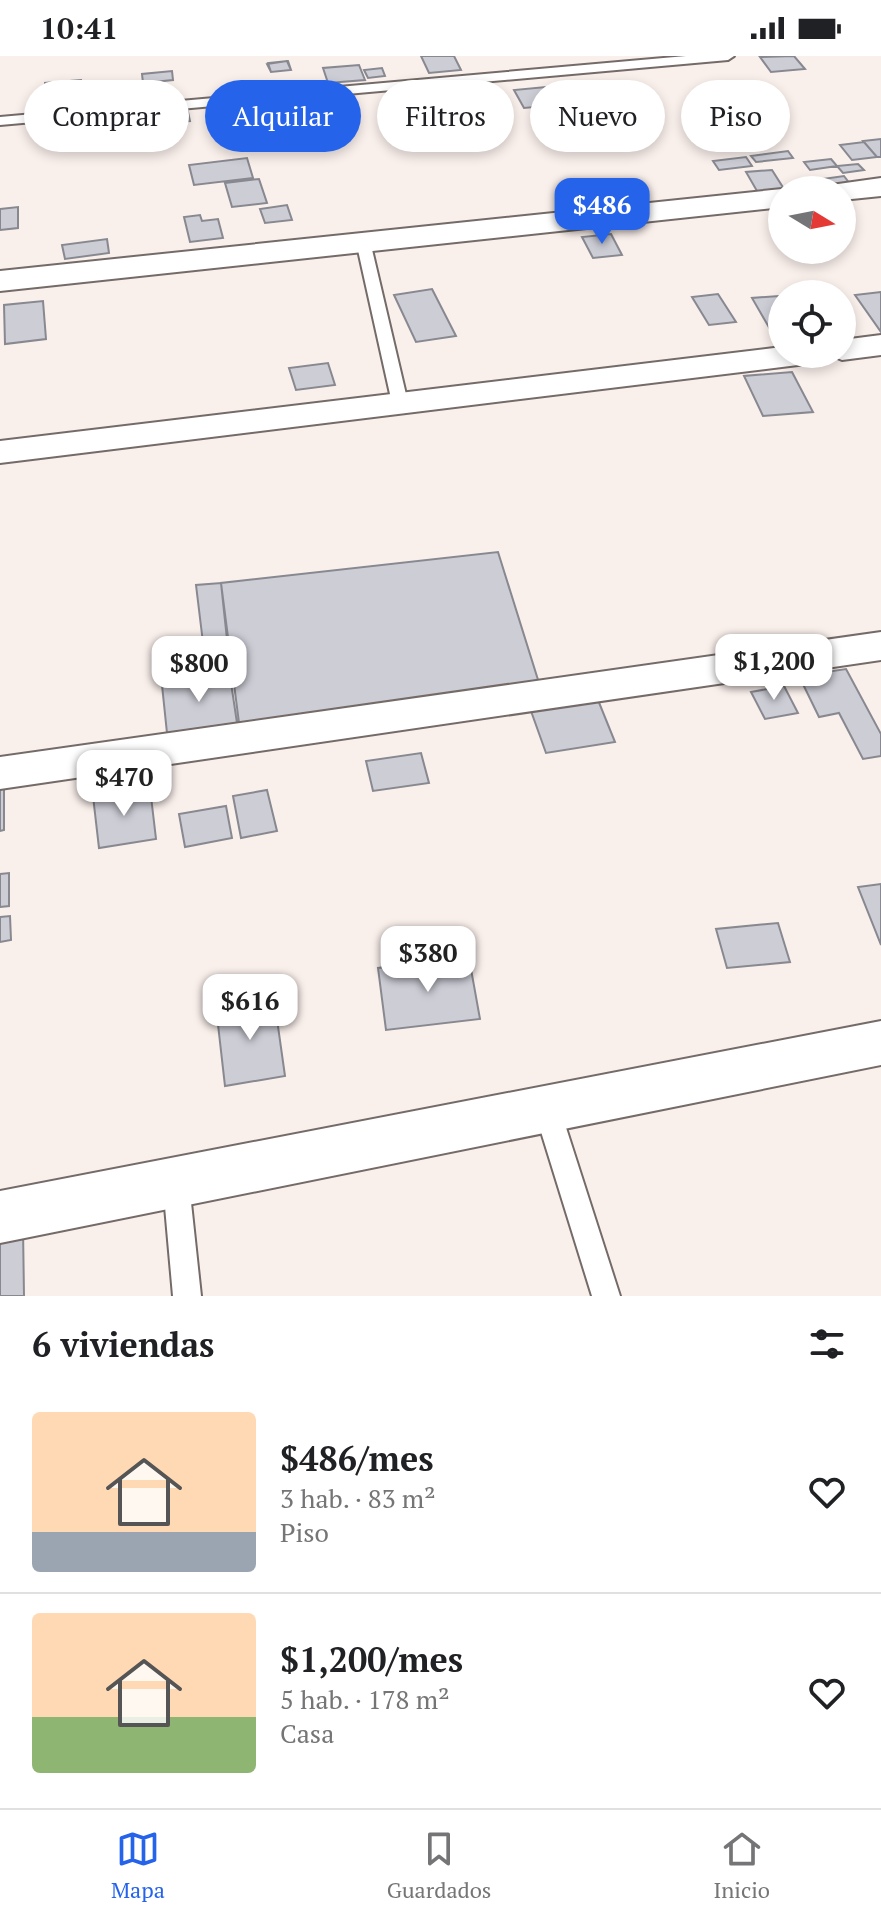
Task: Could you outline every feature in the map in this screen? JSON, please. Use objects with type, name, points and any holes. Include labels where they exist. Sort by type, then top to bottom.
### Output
[{"type":"street","points":[[856,190],[881,187]]},
{"type":"street","points":[[0,281],[768,199]]},
{"type":"street","points":[[856,348],[881,345]]},
{"type":"street","points":[[0,452],[768,359]]},
{"type":"street","points":[[0,773],[881,646]]},
{"type":"street","points":[[0,1217],[881,1043]]},
{"type":"lane","points":[[0,121],[728,56]]},
{"type":"lane","points":[[363,241],[400,403]]},
{"type":"lane","points":[[547,1109],[606,1296]]},
{"type":"lane","points":[[176,1184],[187,1296]]},
{"type":"building","points":[[421,56],[454,56],[461,70],[429,73]]},
{"type":"building","points":[[794,56],[805,69],[771,72],[760,57]]},
{"type":"building","points":[[287,61],[291,70],[271,72],[268,63]]},
{"type":"building","points":[[287,61],[291,70],[271,72],[267,64]]},
{"type":"building","points":[[288,61],[291,70],[271,72],[268,63]]},
{"type":"building","points":[[359,65],[365,80],[327,80],[323,68]]},
{"type":"building","points":[[382,68],[385,76],[368,78],[364,70]]},
{"type":"building","points":[[172,71],[173,80],[143,80],[142,74]]},
{"type":"building","points":[[530,88],[530,107],[524,108],[514,90]]},
{"type":"building","points":[[881,139],[881,157],[877,157],[863,141]]},
{"type":"building","points":[[864,142],[877,157],[852,160],[840,145]]},
{"type":"building","points":[[789,152],[793,158],[756,162],[751,156]]},
{"type":"building","points":[[746,157],[752,166],[719,170],[713,161]]},
{"type":"building","points":[[247,158],[253,178],[194,185],[189,165]]},
{"type":"building","points":[[831,159],[837,166],[810,170],[804,162]]},
{"type":"building","points":[[858,164],[864,170],[843,173],[837,166]]},
{"type":"building","points":[[772,170],[776,176],[768,176],[768,190],[757,191],[746,172]]},
{"type":"building","points":[[259,179],[267,203],[232,207],[225,183]]},
{"type":"building","points":[[287,205],[292,220],[265,223],[260,209]]},
{"type":"building","points":[[18,207],[18,228],[0,230],[0,209]]},
{"type":"building","points":[[200,215],[202,221],[218,219],[223,238],[190,242],[184,217]]},
{"type":"building","points":[[611,234],[622,255],[593,258],[582,237]]},
{"type":"building","points":[[107,239],[109,253],[65,259],[62,245]]},
{"type":"building","points":[[432,289],[456,336],[416,342],[394,295]]},
{"type":"building","points":[[881,292],[881,332],[856,296]]},
{"type":"building","points":[[718,294],[736,322],[709,325],[692,297]]},
{"type":"building","points":[[768,297],[768,326],[752,298]]},
{"type":"building","points":[[43,301],[46,339],[5,344],[4,305]]},
{"type":"building","points":[[328,363],[335,385],[296,390],[289,368]]},
{"type":"building","points":[[792,372],[813,412],[763,416],[744,376]]},
{"type":"building","points":[[498,552],[539,683],[239,723],[221,583]]},
{"type":"building","points":[[221,583],[228,649],[204,651],[196,585]]},
{"type":"building","points":[[846,669],[881,734],[881,756],[863,759],[839,713],[819,717],[799,676]]},
{"type":"building","points":[[230,676],[237,723],[167,733],[162,685]]},
{"type":"building","points":[[784,686],[798,713],[765,719],[751,692]]},
{"type":"building","points":[[598,700],[615,742],[546,753],[531,711]]},
{"type":"building","points":[[421,753],[429,783],[373,791],[366,761]]},
{"type":"building","points":[[0,778],[4,778],[4,830],[0,831]]},
{"type":"building","points":[[150,788],[156,839],[99,848],[93,796]]},
{"type":"building","points":[[267,790],[277,831],[241,838],[233,796]]},
{"type":"building","points":[[226,806],[232,838],[185,847],[179,814]]},
{"type":"building","points":[[9,873],[9,906],[0,907],[0,874]]},
{"type":"building","points":[[881,884],[881,945],[858,887]]},
{"type":"building","points":[[10,916],[11,940],[0,942],[0,917]]},
{"type":"building","points":[[778,923],[790,962],[727,968],[716,929]]},
{"type":"building","points":[[469,958],[480,1019],[386,1030],[378,968]]},
{"type":"building","points":[[274,998],[285,1076],[225,1086],[216,1007]]},
{"type":"building","points":[[23,1228],[24,1296],[0,1296],[0,1232]]}]
